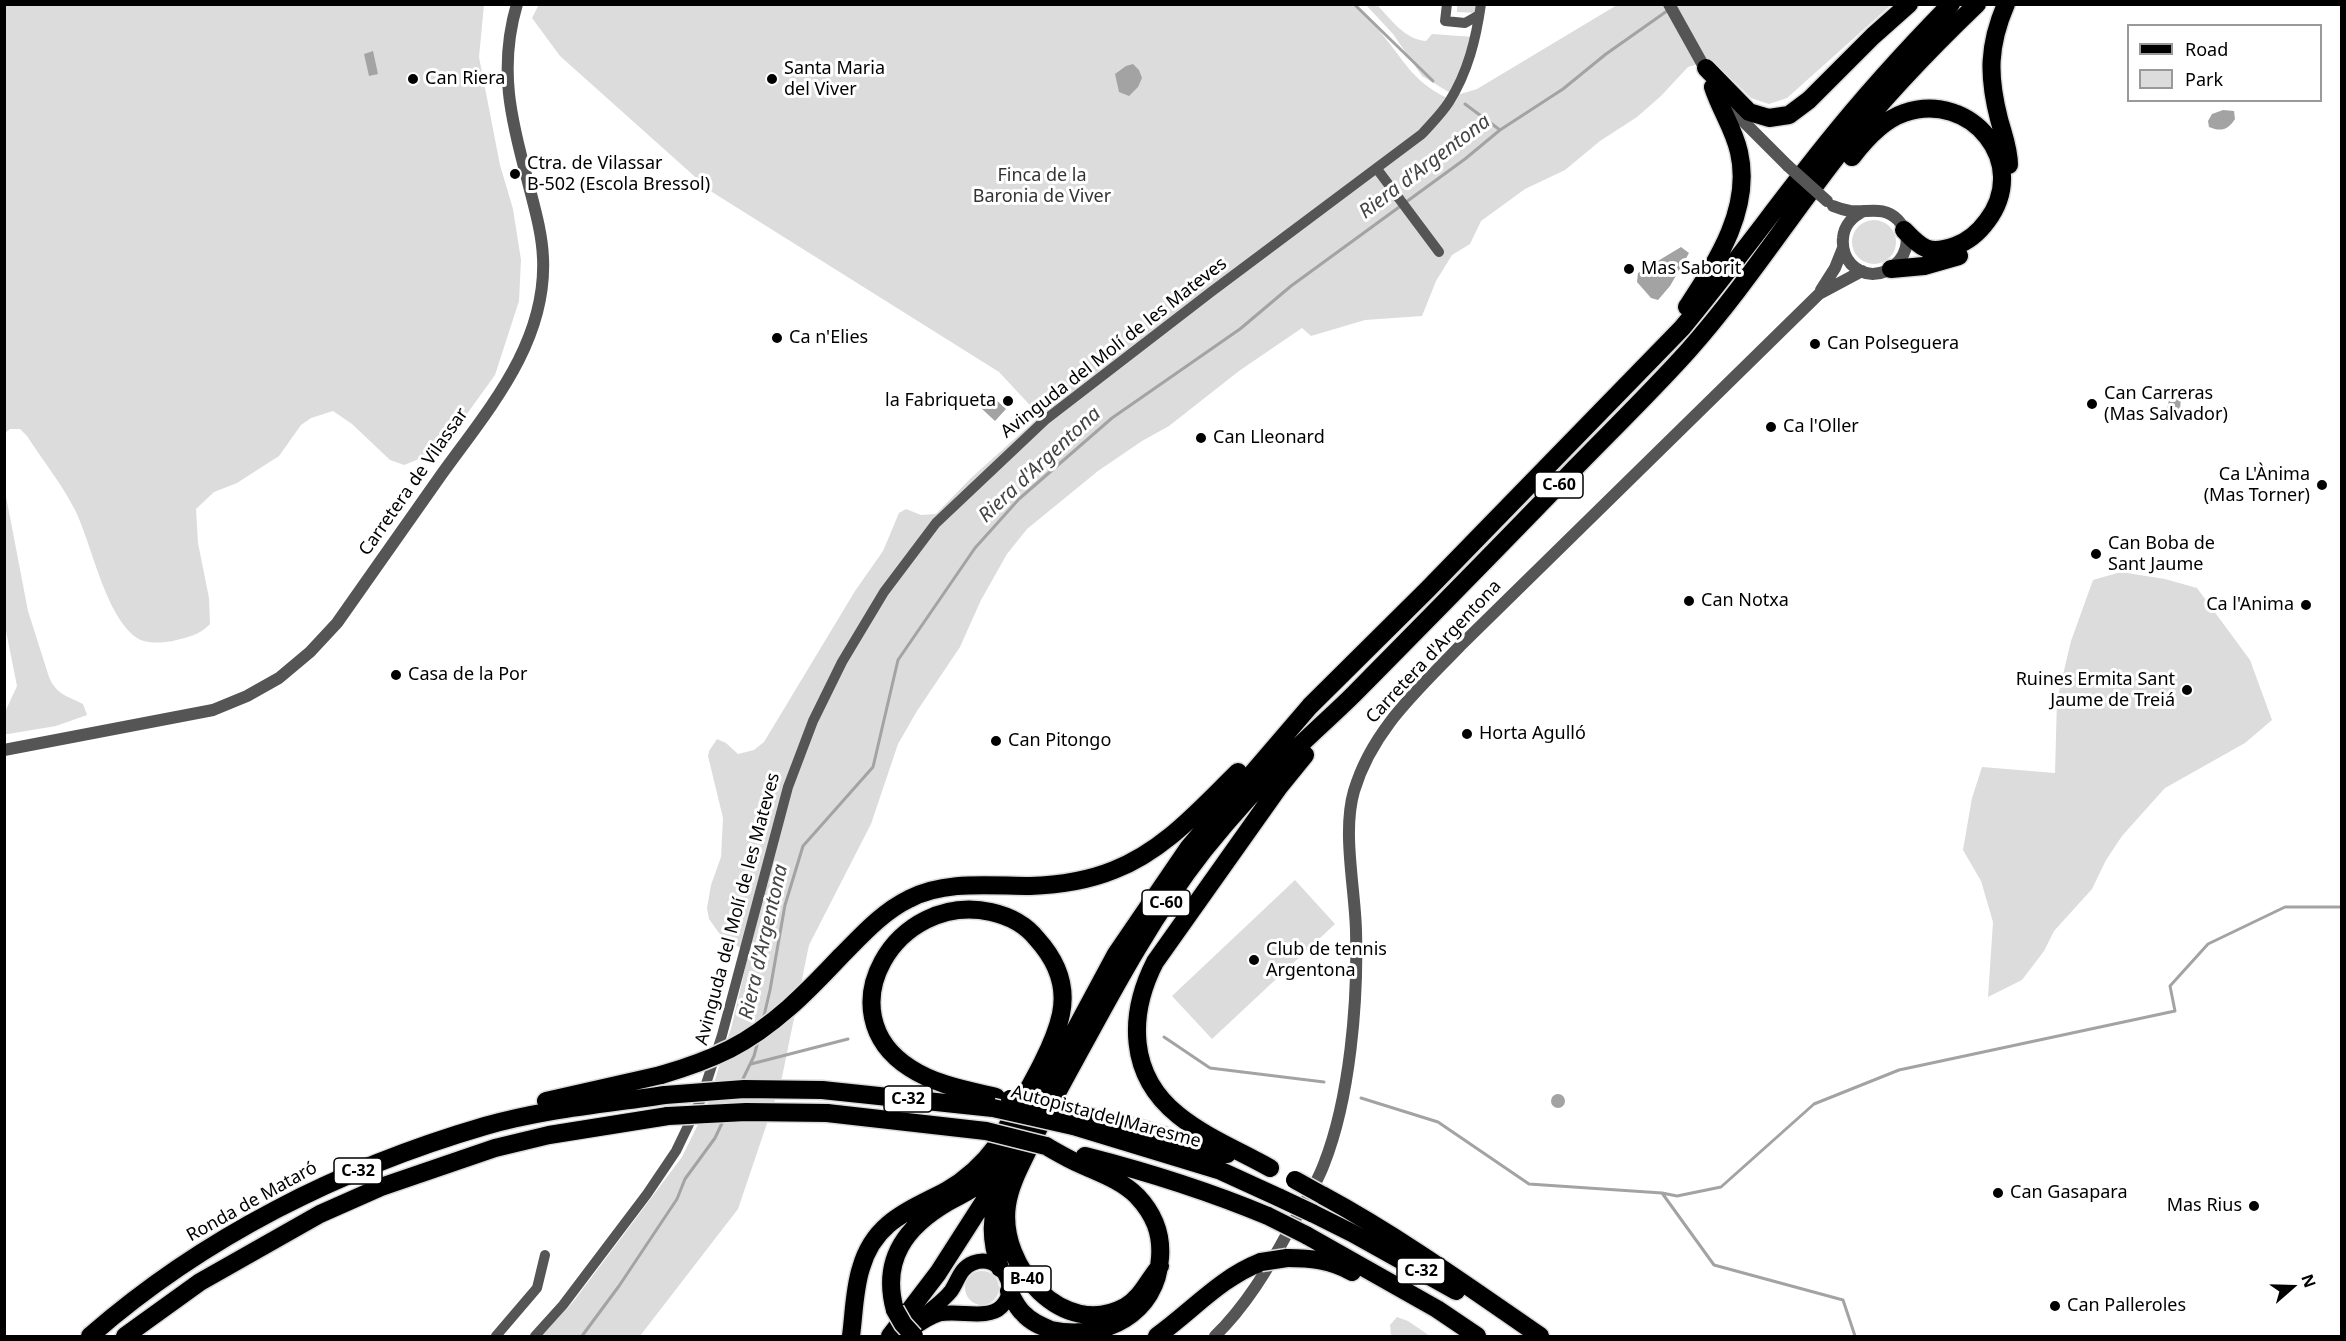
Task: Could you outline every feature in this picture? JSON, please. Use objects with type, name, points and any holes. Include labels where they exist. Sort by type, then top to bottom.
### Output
[{"type":"highway","points":[[1702,63],[1749,112],[1769,118],[1789,115],[1809,100],[1873,36],[1909,4]]},
{"type":"highway","name":"C-60","points":[[1000,1268],[992,1239],[994,1208],[1006,1178],[1116,954],[1175,865],[1231,796],[1310,706],[1428,589],[1654,357],[1717,286],[1825,144],[1892,66],[1951,4]]},
{"type":"highway","name":"C-60","points":[[1031,1126],[1151,924],[1204,851],[1292,752],[1336,712],[1691,347],[1845,146],[1926,53],[1977,4]]},
{"type":"highway","points":[[1891,269],[1924,266],[1952,259],[1973,249],[1987,238],[2002,216],[2008,198],[2009,157],[1994,95],[1990,65],[1993,42],[2006,4]]},
{"type":"highway","points":[[1654,357],[1724,247],[1740,200],[1739,152],[1713,87]]},
{"type":"highway","points":[[1770,246],[1792,228],[1863,144],[1884,124],[1903,113],[1923,109],[1943,109],[1961,114],[1975,123],[1991,140],[2001,163],[2000,196],[1994,212],[1980,230],[1963,243],[1944,250],[1927,250],[1917,244],[1904,230]]},
{"type":"highway","points":[[373,1165],[442,1130],[488,1115],[661,1075],[699,1063],[731,1048],[780,1016],[877,921],[910,897],[936,890],[971,886],[1030,886],[1075,882],[1115,870],[1149,853],[1182,826],[1280,729],[1310,706]]},
{"type":"highway","points":[[1336,712],[1321,736],[1279,787],[1155,962],[1143,987],[1137,1013],[1137,1041],[1140,1058],[1146,1075],[1164,1101],[1179,1115],[1385,1232],[1460,1280],[1540,1336]]},
{"type":"highway","points":[[851,1336],[861,1268],[876,1236],[894,1218],[947,1190],[978,1168],[987,1158],[997,1145],[1042,1060],[1061,1014],[1061,987],[1055,961],[1030,931],[1000,914],[981,910],[963,909],[942,913],[921,921],[903,934],[888,950],[878,970],[873,988],[873,1013],[879,1032],[892,1053],[909,1068],[931,1080],[995,1102]]},
{"type":"highway","name":"Autopista del Maresme","points":[[665,1095],[744,1089],[822,1090],[995,1102],[1073,1119],[1221,1172],[1312,1213],[1450,1288],[1525,1336]]},
{"type":"highway","name":"Ronda de Mataró","points":[[90,1336],[124,1306],[186,1262],[311,1191],[373,1165],[496,1124],[538,1114],[665,1095]]},
{"type":"highway","name":"C-32","points":[[125,1336],[200,1282],[320,1214],[381,1187],[495,1148],[549,1135],[668,1116],[746,1112],[827,1113],[986,1131],[1147,1172],[1214,1194],[1268,1216],[1437,1309],[1477,1336]]},
{"type":"highway","points":[[1073,1119],[1200,1145],[1270,1168]]},
{"type":"highway","points":[[910,1334],[895,1310],[890,1289],[894,1257],[902,1242],[910,1231],[929,1215],[980,1183],[1031,1126]]},
{"type":"highway","points":[[890,1336],[938,1273],[1031,1126]]},
{"type":"highway","name":"B-40","points":[[1031,1126],[1012,1184],[1007,1206],[1006,1231],[1011,1251],[1030,1283],[1059,1305],[1077,1312],[1110,1313],[1138,1298],[1160,1266]]},
{"type":"highway","points":[[1009,1291],[1022,1313],[1031,1320],[1056,1332],[1074,1336],[1089,1336],[1108,1332],[1137,1314],[1157,1282],[1160,1266],[1160,1232],[1150,1212],[1135,1194],[1104,1174],[1081,1165],[1046,1146]]},
{"type":"highway","points":[[1157,1336],[1185,1315],[1215,1287],[1243,1269],[1261,1262],[1287,1258],[1312,1258],[1340,1265],[1430,1314],[1462,1336]]},
{"type":"main road","points":[[910,1334],[943,1301],[961,1271],[974,1262],[990,1262],[1000,1268]]},
{"type":"main road","name":"C-60","points":[[1000,1268],[1007,1278],[1009,1291]]},
{"type":"main road","points":[[956,1282],[958,1300],[971,1312]]},
{"type":"main road","points":[[910,1334],[939,1314],[971,1312],[985,1315],[995,1312],[1006,1302],[1009,1291]]},
{"type":"street","name":"Carretera de Vilassar","points":[[4,750],[213,710],[247,696],[279,678],[310,652],[337,623],[506,384],[529,340],[536,317],[541,294],[543,257],[536,213],[509,107],[506,63],[510,27],[517,4]]},
{"type":"street","points":[[1447,4],[1445,21],[1465,23],[1480,10]]},
{"type":"street","points":[[1669,4],[1713,87],[1735,116],[1830,203],[1848,211],[1886,212],[1897,219],[1906,238],[1905,252],[1898,264],[1875,274],[1862,271],[1850,262],[1843,248]]},
{"type":"street","name":"Avinguda del Molí de les Mateves","points":[[535,1336],[563,1305],[647,1194],[676,1151],[701,1099],[722,1035],[788,787],[813,721],[842,662],[884,592],[936,523],[1045,420],[1210,292],[1422,134],[1448,104],[1465,71],[1477,37],[1480,10]]},
{"type":"street","points":[[1377,169],[1439,252]]},
{"type":"street","points":[[1830,203],[1844,234]]},
{"type":"street","points":[[1819,294],[1835,268],[1843,248],[1844,234],[1851,220],[1864,211]]},
{"type":"street","points":[[1819,294],[1862,271]]},
{"type":"street","name":"Carretera d'Argentona","points":[[1215,1336],[1256,1287],[1279,1249],[1323,1166],[1336,1128],[1344,1093],[1354,1014],[1356,933],[1350,819],[1353,793],[1365,759],[1378,737],[1416,691],[1819,294]]},
{"type":"street","points":[[496,1336],[537,1288],[545,1254]]},
{"type":"green space","name":"Finca de la Baronia de Viver","points":[[539,4],[1355,5],[1378,29],[1410,70],[1425,85],[1447,98],[1477,89],[1617,5],[1891,5],[1787,98],[1769,104],[1751,98],[1712,60],[1688,67],[1661,96],[1637,117],[1600,141],[1565,170],[1525,189],[1481,221],[1470,244],[1452,255],[1436,281],[1422,316],[1365,320],[1311,336],[1302,328],[1239,371],[1169,426],[1098,471],[1027,529],[1007,554],[981,600],[960,647],[898,744],[871,824],[809,945],[781,1082],[738,1209],[640,1336],[541,1336],[573,1302],[682,1157],[707,1106],[732,1025],[749,951],[743,950],[719,933],[709,919],[707,908],[711,885],[721,857],[723,818],[708,756],[709,751],[717,739],[726,743],[738,754],[754,750],[764,742],[855,591],[883,551],[899,513],[906,509],[921,515],[936,514],[971,478],[1040,416],[999,372],[712,192],[560,56],[532,18]]},
{"type":"green space","points":[[5,5],[484,5],[479,57],[500,165],[513,209],[521,260],[519,301],[495,375],[464,418],[424,457],[404,465],[390,460],[352,424],[333,411],[311,418],[301,425],[279,456],[237,483],[214,492],[196,509],[198,543],[209,598],[210,624],[198,633],[184,638],[164,642],[145,641],[137,638],[126,628],[108,597],[81,524],[64,491],[20,429],[10,429],[5,433]]},
{"type":"green space","points":[[1366,5],[1377,5],[1411,37],[1426,41],[1432,34],[1474,37],[1452,94],[1422,76],[1393,34]]},
{"type":"green space","points":[[1457,5],[1477,5],[1476,13],[1457,12]]},
{"type":"green space","points":[[1874,220],[1883,221],[1890,226],[1895,233],[1895,251],[1890,258],[1883,263],[1874,264],[1865,263],[1858,258],[1853,251],[1852,242],[1853,233],[1858,226],[1865,221]]},
{"type":"green space","points":[[5,491],[28,611],[49,677],[59,691],[83,704],[87,715],[56,726],[8,734],[5,734],[5,712],[17,686],[5,626]]},
{"type":"green space","points":[[2121,572],[2165,579],[2197,588],[2250,660],[2272,720],[2245,743],[2165,788],[2122,836],[2106,860],[2092,889],[2054,931],[2044,951],[2022,980],[1988,997],[1993,922],[1981,881],[1963,850],[1972,798],[1982,767],[2055,773],[2057,700],[2071,641],[2093,580]]},
{"type":"green space","name":"Club de tennis Argentona","points":[[1295,880],[1335,924],[1212,1039],[1172,996]]},
{"type":"green space","points":[[982,1271],[994,1276],[999,1288],[994,1300],[982,1305],[970,1300],[965,1288],[970,1276]]},
{"type":"green space","points":[[1397,1317],[1408,1321],[1430,1336],[1391,1336],[1390,1325]]},
{"type":"shaded area","points":[[373,51],[378,74],[369,76],[364,54]]},
{"type":"shaded area","points":[[1133,64],[1139,70],[1142,78],[1138,87],[1129,96],[1119,92],[1115,74]]},
{"type":"shaded area","points":[[2223,110],[2234,111],[2235,119],[2232,123],[2224,129],[2209,127],[2208,121],[2212,114]]},
{"type":"shaded area","points":[[1681,247],[1689,253],[1670,286],[1658,300],[1651,298],[1637,282],[1638,273]]},
{"type":"shaded area","points":[[2170,395],[2181,397],[2180,410],[2167,409]]},
{"type":"shaded area","points":[[992,396],[1006,409],[995,421],[981,408]]},
{"type":"shaded area","points":[[1558,1094],[1563,1096],[1565,1101],[1563,1106],[1558,1108],[1553,1106],[1551,1101],[1553,1096]]},
{"type":"waterway","points":[[1354,4],[1433,81]]},
{"type":"waterway","name":"Riera d'Argentona","points":[[763,1020],[785,905],[803,846],[873,767],[898,660],[975,548],[1019,499],[1112,418],[1240,329],[1291,286],[1465,159],[1500,130],[1563,89],[1606,54],[1667,11]]},
{"type":"waterway","points":[[1465,104],[1500,130]]},
{"type":"waterway","points":[[1662,1193],[1677,1196],[1721,1187],[1814,1104],[1899,1070],[2175,1011],[2170,986],[2208,944],[2285,907],[2342,907]]},
{"type":"waterway","points":[[1164,1037],[1210,1068],[1324,1082]]},
{"type":"waterway","points":[[751,1064],[848,1039]]},
{"type":"waterway","name":"Riera d'Argentona","points":[[741,1083],[754,1056],[758,1041]]},
{"type":"waterway","points":[[1361,1098],[1438,1122],[1529,1184],[1662,1193],[1714,1265],[1843,1300],[1855,1336]]},
{"type":"waterway","name":"Riera d'Argentona","points":[[582,1336],[619,1286],[677,1199],[685,1179],[715,1138],[723,1121]]},
{"type":"place","name":"Can Riera","points":[[413,79]]},
{"type":"place","name":"Santa Maria del Viver","points":[[772,79]]},
{"type":"place","name":"Ctra. de Vilassar B-502 (Escola Bressol)","points":[[515,174]]},
{"type":"place","name":"Mas Saborit","points":[[1629,269]]},
{"type":"place","name":"Ca n'Elies","points":[[777,338]]},
{"type":"place","name":"Can Polseguera","points":[[1815,344]]},
{"type":"place","name":"la Fabriqueta","points":[[1008,401]]},
{"type":"place","name":"Can Carreras (Mas Salvador)","points":[[2092,404]]},
{"type":"place","name":"Ca l'Oller","points":[[1771,427]]},
{"type":"place","name":"Can Lleonard","points":[[1201,438]]},
{"type":"place","name":"Ca L'Ànima (Mas Torner)","points":[[2322,485]]},
{"type":"place","name":"Can Boba de Sant Jaume","points":[[2096,554]]},
{"type":"place","name":"Can Notxa","points":[[1689,601]]},
{"type":"place","name":"Ca l'Anima","points":[[2306,605]]},
{"type":"place","name":"Casa de la Por","points":[[396,675]]},
{"type":"place","name":"Ruines Ermita Sant Jaume de Treiá","points":[[2187,690]]},
{"type":"place","name":"Horta Agulló","points":[[1467,734]]},
{"type":"place","name":"Can Pitongo","points":[[996,741]]},
{"type":"place","name":"Club de tennis Argentona","points":[[1254,960]]},
{"type":"place","name":"Can Gasapara","points":[[1998,1193]]},
{"type":"place","name":"Mas Rius","points":[[2254,1206]]},
{"type":"place","name":"Can Palleroles","points":[[2055,1306]]}]
